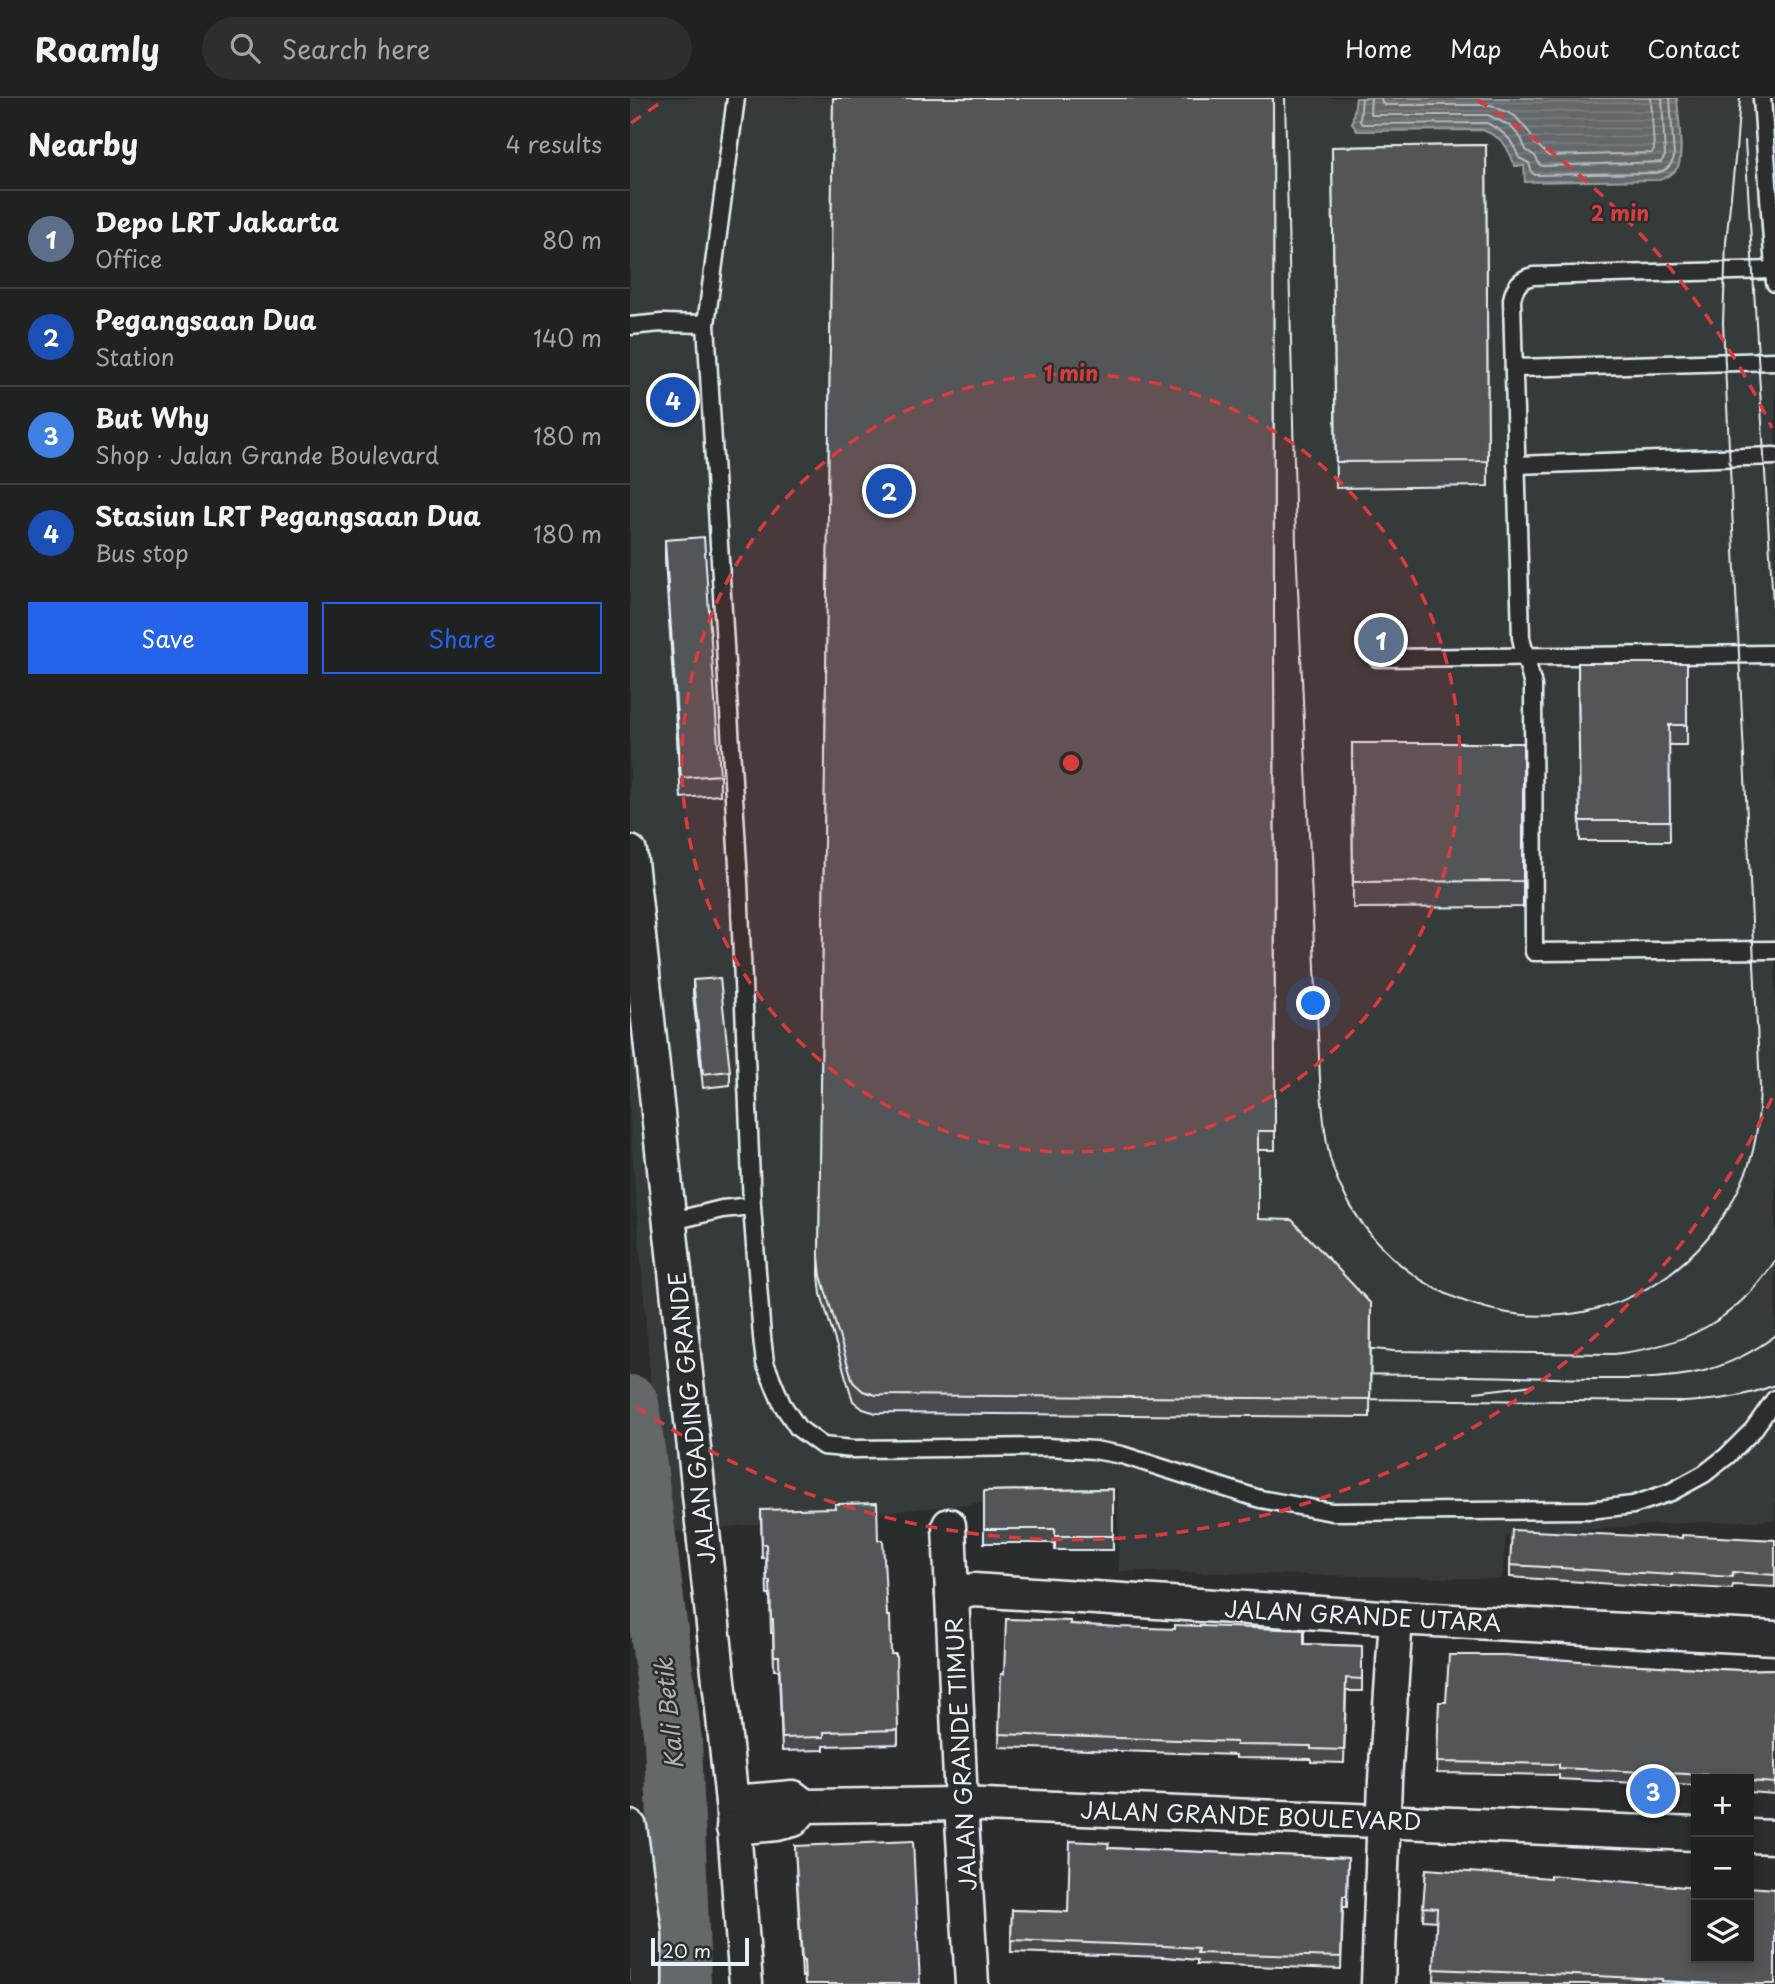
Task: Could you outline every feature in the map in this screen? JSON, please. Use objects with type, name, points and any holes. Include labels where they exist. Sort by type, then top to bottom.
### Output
[{"type":"street","name":"JALAN GADING GRANDE","points":[[630,852],[733,1815],[746,1984]]},
{"type":"street","name":"JALAN GRANDE TIMUR","points":[[949,1525],[972,1984]]},
{"type":"street","name":"JALAN GRANDE UTARA","points":[[952,1594],[974,1590],[1396,1618],[1775,1637]]},
{"type":"street","points":[[1378,1984],[1385,1780],[1396,1618]]},
{"type":"street","name":"JALAN GRANDE BOULEVARD","points":[[733,1815],[777,1824],[793,1820],[805,1806],[961,1804],[1691,1833]]},
{"type":"street","points":[[630,1827],[637,1941],[645,1984]]},
{"type":"street","points":[[1754,1836],[1775,1837]]},
{"type":"lane","points":[[736,98],[706,324],[738,869],[752,1206],[762,1337],[765,1363],[782,1404],[798,1428],[823,1446],[853,1449],[1048,1447],[1094,1450],[1122,1455],[1260,1499],[1332,1512],[1590,1510],[1633,1505],[1671,1492],[1704,1474],[1753,1430],[1775,1399]]},
{"type":"lane","points":[[1762,98],[1775,283]]},
{"type":"lane","points":[[1774,270],[1534,276],[1525,278],[1514,290],[1512,299],[1521,638],[1533,686],[1534,952],[1775,950]]},
{"type":"lane","points":[[630,326],[661,323],[706,324]]},
{"type":"lane","points":[[1514,368],[1775,361]]},
{"type":"lane","points":[[1516,465],[1775,456]]},
{"type":"lane","points":[[1377,658],[1775,654]]},
{"type":"lane","points":[[669,1222],[722,1209],[752,1206]]},
{"type":"shaded area","points":[[630,98],[1775,98],[1775,1520],[1683,1523],[1506,1535],[1502,1579],[1119,1571],[1117,1490],[663,1533],[630,1124]]},
{"type":"water","points":[[1356,98],[1677,98],[1680,161],[1674,172],[1659,180],[1525,182],[1524,166],[1515,166],[1504,143],[1483,130],[1357,131],[1352,123]]},
{"type":"building","points":[[833,98],[1273,98],[1275,1131],[1258,1131],[1258,1219],[1292,1220],[1371,1304],[1370,1399],[876,1395],[863,1391],[853,1382],[821,1276],[819,1256]]},
{"type":"building","points":[[1486,145],[1488,461],[1336,462],[1332,147]]},
{"type":"building","points":[[704,537],[720,775],[681,778],[665,540]]},
{"type":"building","points":[[1578,663],[1687,663],[1687,725],[1669,725],[1670,821],[1580,821]]},
{"type":"building","points":[[1352,743],[1523,743],[1523,881],[1353,882]]},
{"type":"building","points":[[720,978],[730,1071],[703,1074],[693,980]]},
{"type":"building","points":[[1113,1489],[1113,1536],[1055,1536],[1055,1529],[984,1529],[984,1491]]},
{"type":"building","points":[[877,1503],[878,1540],[883,1540],[891,1654],[896,1654],[898,1730],[824,1732],[824,1737],[782,1738],[779,1656],[774,1656],[770,1581],[767,1581],[766,1544],[762,1544],[761,1510],[835,1508],[835,1504]]},
{"type":"building","points":[[1512,1530],[1775,1540],[1775,1575],[1733,1572],[1732,1577],[1672,1575],[1510,1565]]},
{"type":"building","points":[[1006,1619],[1070,1621],[1070,1624],[1119,1627],[1175,1629],[1175,1625],[1304,1630],[1304,1644],[1362,1646],[1362,1679],[1346,1678],[1344,1750],[1311,1749],[1311,1746],[1236,1745],[1236,1742],[999,1734]]},
{"type":"building","points":[[1449,1655],[1505,1655],[1739,1670],[1775,1669],[1775,1783],[1754,1781],[1754,1774],[1691,1774],[1559,1768],[1559,1764],[1437,1762],[1439,1702],[1446,1702]]},
{"type":"building","points":[[913,1841],[920,1984],[805,1984],[795,1846]]},
{"type":"building","points":[[1070,1841],[1109,1843],[1108,1848],[1348,1858],[1347,1896],[1343,1896],[1341,1957],[1197,1953],[1198,1948],[1011,1940],[1012,1910],[1068,1912]]},
{"type":"building","points":[[1426,1869],[1550,1878],[1550,1875],[1691,1888],[1691,1963],[1754,1963],[1754,1887],[1775,1889],[1775,1984],[1715,1984],[1662,1979],[1434,1969],[1437,1908],[1423,1907]]},
{"type":"waterway","name":"Kali Betik","points":[[630,1404],[673,1741],[682,1984]]},
{"type":"tram line","points":[[1285,98],[1296,544],[1320,1079],[1330,1158],[1346,1198],[1362,1223],[1403,1267],[1430,1286],[1460,1300],[1508,1313],[1547,1316],[1585,1312],[1620,1301],[1653,1285],[1683,1263],[1709,1236],[1730,1205],[1747,1170],[1755,1140],[1760,1087],[1723,323],[1726,242],[1740,98]]},
{"type":"tram line","points":[[1745,141],[1775,637]]},
{"type":"tram line","points":[[1353,1347],[1394,1351],[1614,1354],[1640,1350],[1686,1337],[1725,1315],[1760,1282],[1775,1261]]},
{"type":"tram line","points":[[1351,1374],[1610,1379],[1668,1377],[1723,1365],[1775,1336]]},
{"type":"tram line","points":[[1475,1392],[1534,1385]]},
{"type":"tram line","points":[[1350,1399],[1685,1402],[1731,1397],[1775,1385]]},
{"type":"place","name":"Stasiun LRT Pegangsaan Dua","points":[[673,400]]},
{"type":"place","name":"Pegangsaan Dua","points":[[889,491]]},
{"type":"place","name":"Depo LRT Jakarta","points":[[1381,640]]},
{"type":"place","name":"But Why","points":[[1653,1791]]}]
